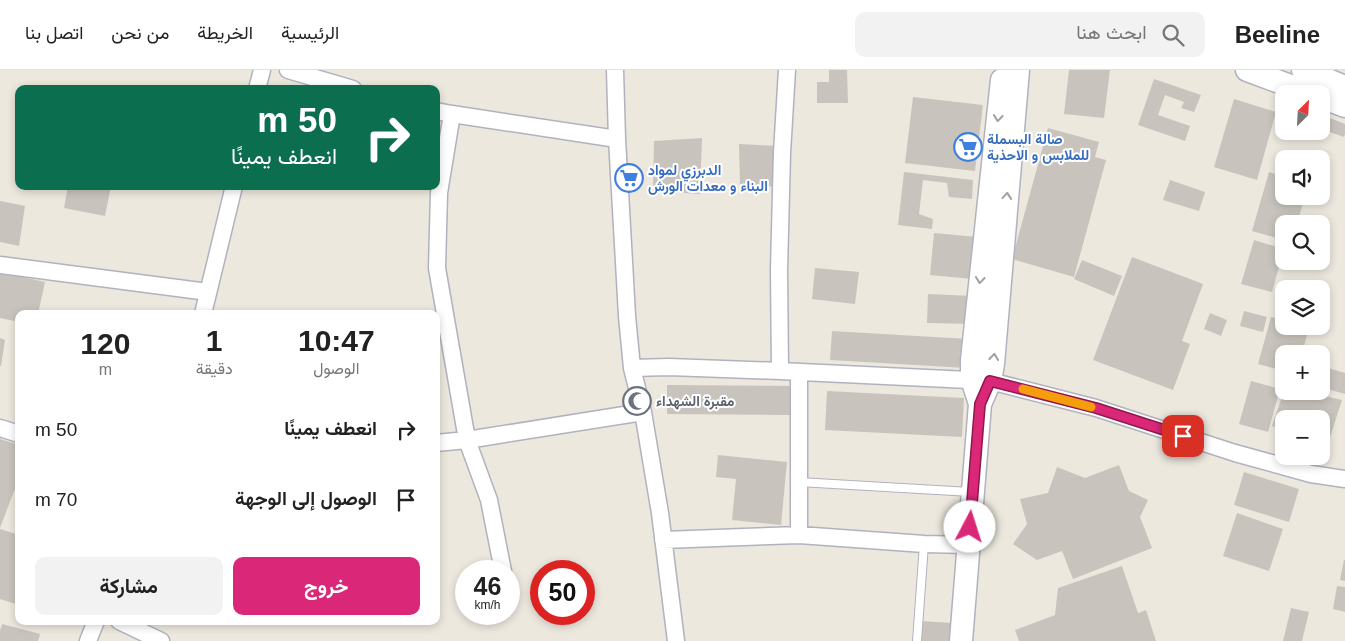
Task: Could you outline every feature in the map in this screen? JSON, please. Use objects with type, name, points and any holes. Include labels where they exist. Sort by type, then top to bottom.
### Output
[{"type":"main road","points":[[961,641],[981,380],[972,360],[1003,70]]},
{"type":"main road","points":[[981,380],[993,364],[1018,70]]},
{"type":"main road","points":[[1247,70],[1288,85]]},
{"type":"main road","points":[[1303,70],[1345,86]]},
{"type":"main road","points":[[1330,100],[1345,106]]},
{"type":"street","points":[[258,85],[262,70]]},
{"type":"street","points":[[288,70],[339,85]]},
{"type":"street","points":[[615,70],[627,316],[632,368],[643,412],[663,540],[676,641]]},
{"type":"street","points":[[780,371],[779,270],[781,182],[787,70]]},
{"type":"street","points":[[501,560],[489,500],[466,440],[437,268],[444,112],[617,139]]},
{"type":"street","points":[[204,310],[233,190]]},
{"type":"street","points":[[0,265],[208,292]]},
{"type":"street","points":[[632,368],[780,371],[981,380],[1096,408],[1234,453],[1301,472],[1345,480]]},
{"type":"street","points":[[799,372],[799,535]]},
{"type":"street","points":[[440,443],[643,412]]},
{"type":"street","points":[[0,428],[15,433]]},
{"type":"street","points":[[663,540],[799,535],[924,544],[969,545]]},
{"type":"street","points":[[88,641],[94,625]]},
{"type":"street","points":[[127,625],[161,641]]},
{"type":"lane","points":[[799,482],[973,492]]},
{"type":"lane","points":[[917,641],[924,544]]},
{"type":"building","points":[[829,70],[847,70],[848,103],[817,103],[817,82],[829,82]]},
{"type":"building","points":[[1069,70],[1110,70],[1104,118],[1064,114]]},
{"type":"building","points":[[1154,79],[1201,95],[1194,112],[1181,108],[1184,102],[1165,95],[1158,115],[1190,126],[1185,141],[1138,125]]},
{"type":"building","points":[[913,97],[983,105],[975,171],[905,163]]},
{"type":"building","points":[[1234,99],[1275,112],[1257,180],[1214,167]]},
{"type":"building","points":[[1330,118],[1345,124],[1344,137],[1330,132]]},
{"type":"building","points":[[1048,128],[1099,142],[1095,157],[1106,160],[1074,277],[1012,259]]},
{"type":"building","points":[[702,138],[700,194],[653,191],[654,141]]},
{"type":"building","points":[[739,144],[778,146],[777,187],[740,184]]},
{"type":"building","points":[[904,172],[973,180],[972,199],[949,197],[947,183],[923,180],[919,214],[933,219],[932,229],[898,225]]},
{"type":"building","points":[[1269,172],[1275,174],[1275,205],[1302,205],[1300,215],[1275,215],[1275,237],[1252,231]]},
{"type":"building","points":[[1170,180],[1205,192],[1199,211],[1163,200]]},
{"type":"building","points":[[67,190],[110,190],[105,216],[64,208]]},
{"type":"building","points":[[0,201],[25,206],[19,246],[0,242]]},
{"type":"building","points":[[934,233],[977,237],[973,279],[930,275]]},
{"type":"building","points":[[1254,240],[1275,246],[1275,270],[1278,270],[1272,292],[1241,284]]},
{"type":"building","points":[[1132,257],[1203,284],[1182,341],[1190,344],[1173,390],[1093,360]]},
{"type":"building","points":[[1082,260],[1122,276],[1114,296],[1074,279]]},
{"type":"building","points":[[815,268],[859,272],[855,304],[812,299]]},
{"type":"building","points":[[0,272],[45,282],[39,310],[15,310],[15,321],[0,318]]},
{"type":"building","points":[[928,294],[973,296],[972,324],[927,323]]},
{"type":"building","points":[[1244,311],[1267,317],[1263,332],[1240,326]]},
{"type":"building","points":[[1210,313],[1227,320],[1221,336],[1204,329]]},
{"type":"building","points":[[1271,317],[1275,318],[1275,335],[1307,335],[1304,345],[1275,345],[1275,369],[1258,364]]},
{"type":"building","points":[[832,331],[968,339],[966,368],[830,360]]},
{"type":"building","points":[[0,338],[5,340],[1,366],[0,366]]},
{"type":"building","points":[[1330,369],[1345,373],[1345,394],[1330,390]]},
{"type":"building","points":[[1251,381],[1275,388],[1275,400],[1277,400],[1268,432],[1239,424]]},
{"type":"building","points":[[667,385],[792,386],[792,415],[667,414]]},
{"type":"building","points":[[827,391],[964,398],[962,437],[825,430]]},
{"type":"building","points":[[1330,397],[1342,400],[1330,437],[1330,410],[1277,410],[1281,400],[1330,400]]},
{"type":"building","points":[[0,439],[15,444],[15,489],[0,528]]},
{"type":"building","points":[[718,455],[787,462],[781,525],[732,520],[736,479],[716,477]]},
{"type":"building","points":[[1119,465],[1129,491],[1148,500],[1140,517],[1152,548],[1073,579],[1062,551],[1037,560],[1013,544],[1027,524],[1020,499],[1048,493],[1057,467],[1085,478]]},
{"type":"building","points":[[1244,472],[1299,489],[1289,522],[1234,505]]},
{"type":"building","points":[[1237,513],[1283,529],[1269,571],[1223,556]]},
{"type":"building","points":[[0,529],[15,534],[15,604],[0,599]]},
{"type":"building","points":[[1345,560],[1345,581],[1340,580]]},
{"type":"building","points":[[1122,566],[1138,613],[1146,610],[1156,641],[1019,641],[1015,630],[1055,615],[1058,588]]},
{"type":"building","points":[[1337,586],[1345,587],[1345,612],[1333,609]]},
{"type":"building","points":[[1291,608],[1309,612],[1302,641],[1283,641]]},
{"type":"building","points":[[921,621],[952,623],[951,641],[919,641]]},
{"type":"building","points":[[2,624],[40,634],[38,641],[0,641]]},
{"type":"slow traffic","points":[[1023,389],[1091,407]]},
{"type":"place","name":"صالة البسملة للملابس و الاحذية","points":[[968,147]]},
{"type":"place","name":"الدبرزي لمواد البناء و معدات الورش","points":[[629,178]]},
{"type":"place","name":"مقبرة الشهداء","points":[[637,401]]},
{"type":"route","points":[[970,527],[980,404],[990,381],[1096,408],[1183,436]]}]
